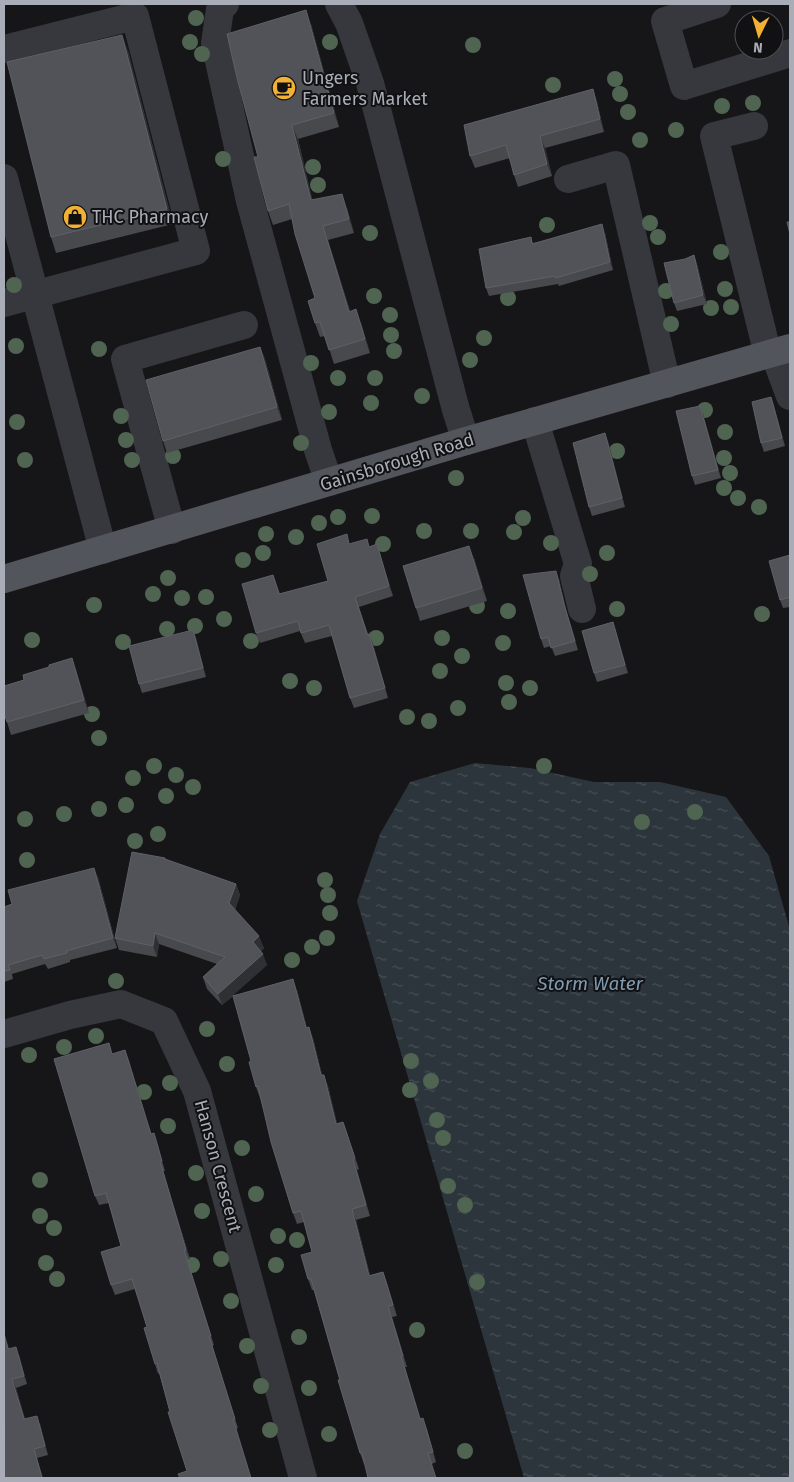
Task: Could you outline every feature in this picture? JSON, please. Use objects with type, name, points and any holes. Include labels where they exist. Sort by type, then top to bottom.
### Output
[{"type":"main road","name":"Gainsborough Road","points":[[4,579],[466,441],[778,352]]},
{"type":"street","points":[[225,4],[220,9],[215,44],[250,201],[328,482]]},
{"type":"street","points":[[339,4],[349,23],[370,83],[466,441]]},
{"type":"street","points":[[717,4],[665,21],[684,86],[790,53]]},
{"type":"street","points":[[4,49],[136,16],[196,251],[4,303]]},
{"type":"street","points":[[754,126],[714,136],[790,396]]},
{"type":"street","points":[[568,179],[616,165],[666,384]]},
{"type":"street","points":[[4,178],[103,550]]},
{"type":"street","points":[[172,530],[125,359],[244,325]]},
{"type":"street","points":[[535,421],[578,564],[574,576],[582,609]]},
{"type":"street","name":"Hanson Crescent","points":[[4,1034],[70,1015],[122,1004],[164,1021],[197,1091],[303,1478]]},
{"type":"water","name":"Storm Water","points":[[475,763],[530,768],[594,782],[660,782],[726,797],[769,856],[790,930],[790,1478],[524,1478],[357,901],[380,834],[410,782]]},
{"type":"building","points":[[306,10],[334,113],[292,125],[311,200],[342,194],[349,219],[323,226],[349,312],[356,309],[365,339],[329,350],[320,322],[315,323],[308,301],[315,298],[295,234],[289,204],[268,211],[254,157],[258,157],[227,34]]},
{"type":"building","points":[[122,35],[167,209],[51,237],[7,62]]},
{"type":"building","points":[[593,89],[600,119],[540,136],[547,164],[514,175],[506,145],[470,156],[464,125]]},
{"type":"building","points":[[787,222],[790,222],[790,234]]},
{"type":"building","points":[[602,224],[610,262],[556,278],[555,276],[486,288],[479,249],[531,237],[532,244]]},
{"type":"building","points":[[694,255],[703,295],[674,303],[664,263],[685,259]]},
{"type":"building","points":[[260,347],[277,407],[163,441],[146,380]]},
{"type":"building","points":[[771,397],[782,438],[761,443],[752,402]]},
{"type":"building","points":[[700,406],[718,470],[692,476],[676,411]]},
{"type":"building","points":[[605,433],[622,498],[589,507],[573,443]]},
{"type":"building","points":[[347,534],[349,544],[367,539],[369,547],[377,544],[389,586],[355,597],[367,634],[369,634],[385,688],[350,698],[329,625],[301,633],[298,621],[256,633],[242,584],[273,575],[279,594],[328,581],[317,544]]},
{"type":"building","points":[[469,546],[482,588],[416,608],[403,566]]},
{"type":"building","points":[[790,555],[790,597],[780,600],[769,561]]},
{"type":"building","points":[[556,571],[575,641],[551,648],[548,637],[541,639],[523,575]]},
{"type":"building","points":[[613,622],[625,665],[594,673],[582,631]]},
{"type":"building","points":[[193,630],[203,668],[139,684],[129,646]]},
{"type":"building","points":[[72,658],[84,700],[7,722],[4,713],[4,686],[24,680],[23,675]]},
{"type":"building","points":[[132,852],[165,858],[236,884],[229,903],[259,936],[253,942],[263,954],[218,994],[203,977],[225,957],[155,933],[153,946],[115,938]]},
{"type":"building","points":[[94,868],[113,938],[44,959],[42,955],[8,965],[10,970],[4,971],[4,907],[12,904],[8,890]]},
{"type":"building","points":[[293,979],[306,1028],[309,1027],[321,1075],[324,1075],[336,1124],[343,1122],[355,1158],[353,1159],[366,1205],[352,1209],[369,1276],[383,1272],[393,1305],[388,1306],[420,1419],[423,1418],[433,1452],[428,1453],[436,1478],[368,1478],[362,1453],[360,1453],[338,1380],[340,1380],[311,1279],[308,1279],[301,1255],[312,1252],[301,1211],[293,1213],[271,1142],[258,1086],[256,1087],[249,1062],[251,1061],[233,996]]},
{"type":"building","points":[[109,1043],[112,1054],[125,1050],[151,1134],[154,1133],[162,1161],[160,1161],[186,1250],[184,1250],[211,1336],[209,1336],[251,1478],[180,1478],[178,1474],[187,1471],[168,1412],[170,1412],[157,1363],[155,1364],[144,1328],[147,1327],[132,1279],[111,1285],[101,1252],[121,1246],[106,1193],[95,1196],[54,1059]]},
{"type":"building","points":[[4,1334],[8,1349],[16,1347],[24,1376],[12,1379],[24,1419],[37,1416],[45,1446],[34,1449],[42,1478],[4,1478],[4,1432],[6,1432],[4,1431]]},
{"type":"place","name":"Ungers Farmers Market","points":[[284,88]]},
{"type":"place","name":"THC Pharmacy","points":[[75,217]]}]
